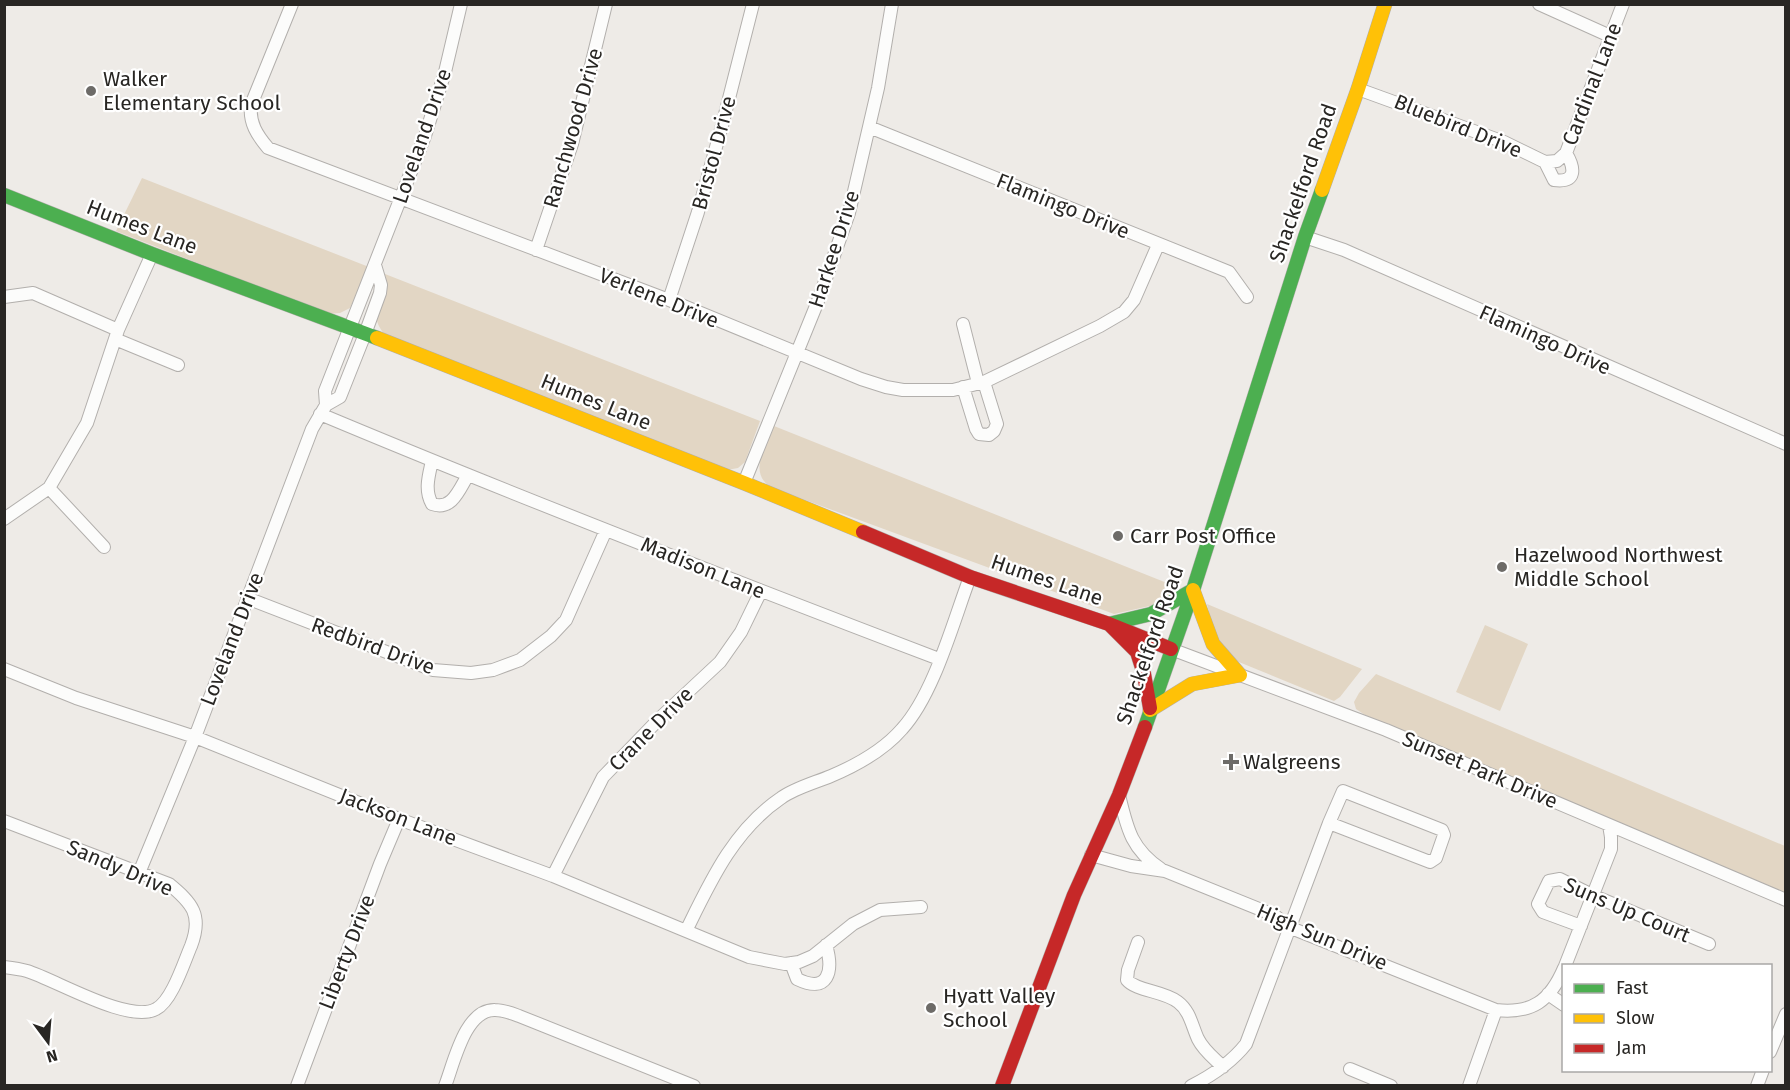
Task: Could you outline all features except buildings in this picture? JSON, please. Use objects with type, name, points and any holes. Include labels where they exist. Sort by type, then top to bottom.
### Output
[{"type":"main road","name":"Shackelford Road","points":[[1002,1086],[1074,895],[1119,795],[1150,710],[1192,590],[1305,237],[1358,89],[1385,4]]},
{"type":"main road","name":"Humes Lane","points":[[4,195],[744,483],[970,577],[1109,624],[1171,649]]},
{"type":"main road","points":[[1109,624],[1152,615],[1192,590],[1213,644],[1240,675]]},
{"type":"main road","points":[[1109,624],[1137,652],[1144,674],[1150,710],[1192,684],[1240,675]]},
{"type":"street","name":"Verlene Drive","points":[[292,4],[251,105],[250,113],[255,132],[268,148],[669,300],[797,354],[886,387],[925,391],[981,383],[1100,326],[1124,312],[1134,300],[1158,244]]},
{"type":"street","name":"Loveland Drive","points":[[139,873],[195,737],[312,429],[323,409],[325,391],[425,136],[445,72],[461,4]]},
{"type":"street","name":"Ranchwood Drive","points":[[536,250],[572,144],[606,4]]},
{"type":"street","name":"Bristol Drive","points":[[669,300],[711,167],[753,4]]},
{"type":"street","name":"Harkee Drive","points":[[744,483],[818,301],[849,213],[869,127],[892,4]]},
{"type":"street","points":[[1539,4],[1610,36]]},
{"type":"street","name":"Cardinal Lane","points":[[1556,159],[1623,4]]},
{"type":"street","name":"Bluebird Drive","points":[[1358,89],[1556,159]]},
{"type":"street","name":"Flamingo Drive","points":[[869,127],[1229,272],[1247,297]]},
{"type":"street","name":"Flamingo Drive","points":[[1305,237],[1344,250],[1785,444]]},
{"type":"street","points":[[4,519],[49,488],[87,423],[117,334],[152,254]]},
{"type":"street","name":"Loveland Drive","points":[[323,409],[340,397],[380,293],[381,285],[375,266]]},
{"type":"street","points":[[4,297],[33,293],[178,365]]},
{"type":"street","points":[[963,324],[981,383],[997,424],[989,435],[979,434],[976,429],[963,387]]},
{"type":"street","name":"Madison Lane","points":[[323,409],[468,475],[939,659]]},
{"type":"street","points":[[432,460],[427,486],[428,497],[432,504],[447,505],[455,498],[468,475]]},
{"type":"street","points":[[49,488],[104,547]]},
{"type":"street","name":"Redbird Drive","points":[[247,598],[433,670],[471,673],[493,670],[520,660],[536,649],[566,620],[606,530]]},
{"type":"street","points":[[687,929],[712,878],[742,832],[781,797],[832,775],[883,748],[903,729],[919,708],[970,577]]},
{"type":"street","name":"Crane Drive","points":[[553,876],[603,777],[661,717],[720,662],[741,632],[761,591]]},
{"type":"street","name":"Sunset Park Drive","points":[[1171,649],[1386,730],[1785,900]]},
{"type":"street","name":"Jackson Lane","points":[[4,669],[76,698],[195,737],[399,819],[687,929],[749,957],[791,963]]},
{"type":"street","points":[[1191,1086],[1223,1067],[1236,1057],[1246,1044],[1329,823],[1343,791],[1442,830],[1444,835],[1436,858],[1430,862],[1329,823]]},
{"type":"street","points":[[1119,795],[1127,828],[1134,840],[1149,861],[1165,871]]},
{"type":"street","name":"Liberty Drive","points":[[297,1086],[399,819]]},
{"type":"street","name":"Sandy Drive","points":[[4,821],[169,884],[185,897],[196,915],[193,939],[182,967],[169,994],[157,1009],[139,1013],[72,990],[27,971],[4,967]]},
{"type":"street","name":"High Sun Drive","points":[[1565,964],[1611,849],[1609,825]]},
{"type":"street","name":"High Sun Drive","points":[[1091,855],[1131,866],[1165,871],[1274,915],[1291,928],[1496,1010],[1511,1012],[1534,1006],[1556,986],[1562,972]]},
{"type":"street","name":"Suns Up Court","points":[[1581,926],[1543,912],[1538,904],[1549,881],[1560,879],[1593,896],[1708,944]]},
{"type":"street","points":[[826,945],[830,958],[825,981],[809,985],[797,979],[791,963],[813,956],[826,945],[853,924],[880,910],[921,907]]},
{"type":"street","points":[[1138,942],[1128,970],[1127,980],[1131,985],[1167,995],[1179,1002],[1206,1051],[1223,1067]]},
{"type":"street","points":[[1548,994],[1562,1004]]},
{"type":"street","points":[[445,1086],[466,1030],[474,1019],[493,1010],[519,1016],[694,1086]]},
{"type":"street","points":[[1469,1086],[1496,1010]]},
{"type":"street","points":[[1772,1047],[1785,1017]]},
{"type":"street","points":[[1350,1069],[1391,1086]]},
{"type":"street","points":[[1757,1086],[1763,1072]]},
{"type":"shaded area","points":[[142,178],[369,267],[350,308],[340,313],[328,314],[116,231]]},
{"type":"shaded area","points":[[385,274],[760,421],[745,462],[738,468],[727,470],[385,335],[376,317],[385,289]]},
{"type":"shaded area","points":[[774,426],[1177,587],[1163,603],[1114,614],[770,487],[760,474],[759,466],[763,450]]},
{"type":"shaded area","points":[[1207,604],[1362,669],[1340,697],[1334,701],[1229,658],[1217,646]]},
{"type":"shaded area","points":[[1485,625],[1528,644],[1500,711],[1456,692]]},
{"type":"shaded area","points":[[1376,674],[1785,846],[1785,895],[1365,715],[1356,709],[1354,702]]},
{"type":"traffic: fast","points":[[1145,727],[1193,590],[1322,190]]},
{"type":"traffic: fast","points":[[4,195],[152,254],[377,338]]},
{"type":"traffic: fast","points":[[1109,624],[1151,614],[1193,590]]},
{"type":"traffic: slow","points":[[1322,190],[1385,4]]},
{"type":"traffic: slow","points":[[377,338],[863,532]]},
{"type":"traffic: slow","points":[[1193,590],[1213,644],[1240,675]]},
{"type":"traffic: slow","points":[[1150,710],[1192,684],[1240,675]]},
{"type":"traffic: jam","points":[[863,532],[970,577],[1109,624],[1171,649]]},
{"type":"traffic: jam","points":[[1109,624],[1137,652],[1144,674],[1150,708]]},
{"type":"traffic: jam","points":[[1002,1086],[1074,895],[1119,795],[1145,727]]},
{"type":"place","name":"Walker Elementary School","points":[[91,91]]},
{"type":"place","name":"Carr Post Office","points":[[1118,536]]},
{"type":"place","name":"Hazelwood Northwest Middle School","points":[[1502,567]]},
{"type":"place","name":"Walgreens","points":[[1231,762]]},
{"type":"place","name":"Hyatt Valley School","points":[[931,1008]]}]
